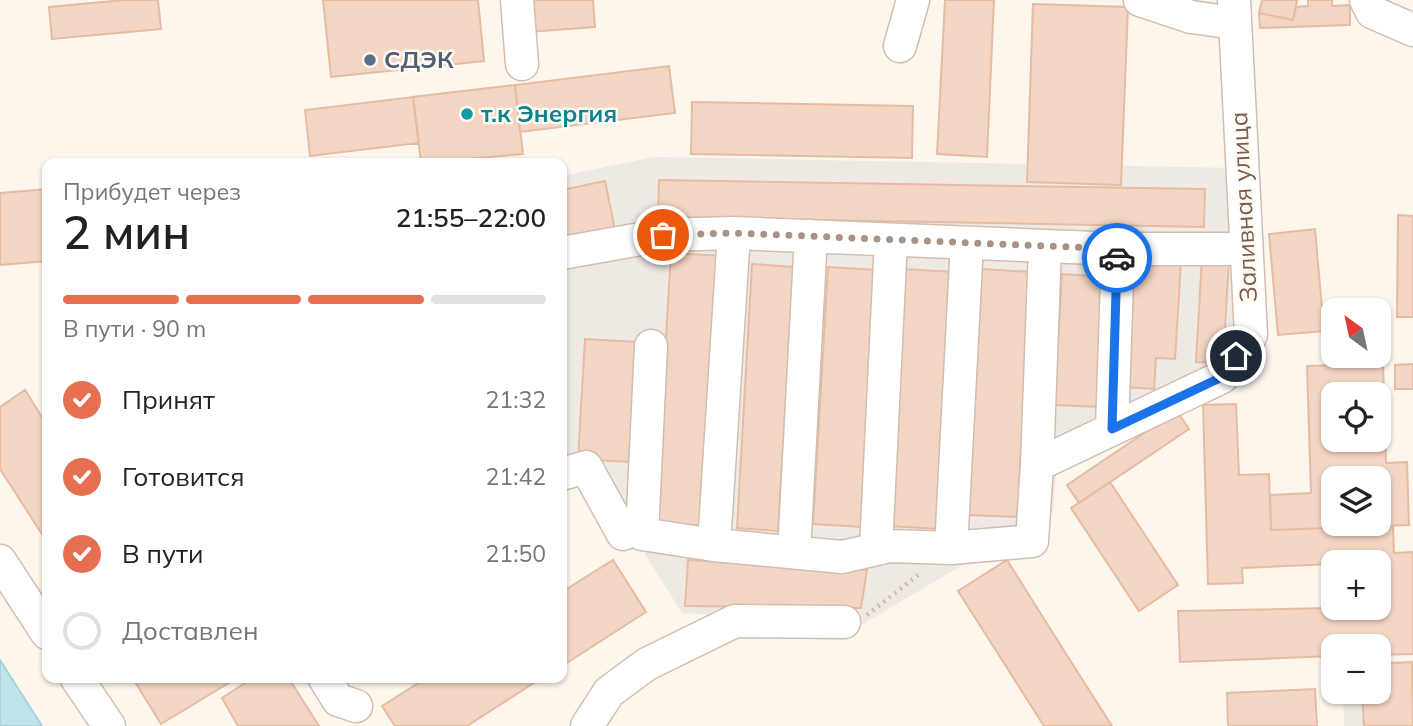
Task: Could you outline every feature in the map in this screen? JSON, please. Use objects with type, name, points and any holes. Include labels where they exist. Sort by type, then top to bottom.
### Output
[{"type":"street","points":[[517,0],[522,64]]},
{"type":"street","points":[[900,46],[913,0]]},
{"type":"street","points":[[1140,0],[1191,17],[1234,12]]},
{"type":"street","points":[[1366,0],[1372,12],[1413,30]]},
{"type":"street","name":"Заливная улица","points":[[1037,465],[1222,377],[1251,335],[1234,12]]},
{"type":"street","points":[[567,252],[663,235],[734,233],[1045,247],[1246,249]]},
{"type":"street","points":[[714,545],[734,233]]},
{"type":"street","points":[[794,552],[811,236]]},
{"type":"street","points":[[876,548],[891,240]]},
{"type":"street","points":[[951,548],[967,243]]},
{"type":"street","points":[[651,346],[642,534],[714,545],[842,557],[890,545],[951,548],[1032,541],[1045,247]]},
{"type":"street","points":[[1112,429],[1118,249]]},
{"type":"street","points":[[567,473],[586,467],[622,534]]},
{"type":"street","points":[[0,561],[42,625]]},
{"type":"street","points":[[587,726],[609,692],[648,664],[735,621],[844,622]]},
{"type":"street","points":[[80,683],[109,726]]},
{"type":"street","points":[[328,683],[338,700],[356,706]]},
{"type":"path","points":[[844,622],[869,614],[951,548]]},
{"type":"shaded area","points":[[654,157],[1237,168],[1238,372],[1059,441],[1053,512],[861,625],[682,613],[645,554],[633,509],[568,478],[567,175]]},
{"type":"shaded area","points":[[1413,660],[1413,726],[1344,726],[1343,704],[1391,704],[1391,661]]},
{"type":"water","points":[[0,660],[42,726],[0,726]]},
{"type":"building","points":[[124,0],[158,0],[161,29],[52,39],[49,7]]},
{"type":"building","points":[[323,0],[478,0],[484,61],[331,77]]},
{"type":"building","points":[[526,0],[593,0],[595,27],[529,32]]},
{"type":"building","points":[[945,0],[994,0],[987,157],[937,154]]},
{"type":"building","points":[[1262,0],[1297,0],[1293,20],[1259,13]]},
{"type":"building","points":[[1308,0],[1332,0],[1332,6],[1350,5],[1350,25],[1260,28],[1259,13],[1293,20],[1296,7],[1308,6]]},
{"type":"building","points":[[1033,4],[1128,7],[1121,185],[1027,182]]},
{"type":"building","points":[[669,66],[675,113],[520,132],[515,85]]},
{"type":"building","name":"т.к Энергия","points":[[515,85],[523,154],[478,158],[420,158],[413,97]]},
{"type":"building","points":[[413,97],[419,143],[310,156],[305,110]]},
{"type":"building","points":[[692,102],[913,106],[912,158],[691,154]]},
{"type":"building","points":[[659,180],[1205,189],[1204,227],[658,217]]},
{"type":"building","points":[[605,181],[615,230],[567,241],[567,189]]},
{"type":"building","points":[[42,189],[42,261],[0,265],[0,193]]},
{"type":"building","points":[[1398,215],[1413,216],[1413,317],[1397,317]]},
{"type":"building","points":[[1315,229],[1321,331],[1278,335],[1269,234]]},
{"type":"building","points":[[671,253],[722,256],[706,526],[655,523]]},
{"type":"building","points":[[1202,257],[1229,259],[1223,363],[1196,362]]},
{"type":"building","points":[[1129,260],[1181,263],[1175,359],[1156,358],[1154,389],[1122,387]]},
{"type":"building","points":[[752,264],[794,267],[778,531],[737,528]]},
{"type":"building","points":[[828,267],[876,270],[862,527],[813,524]]},
{"type":"building","points":[[903,269],[954,272],[939,529],[889,526]]},
{"type":"building","points":[[982,269],[1032,272],[1017,517],[968,515]]},
{"type":"building","points":[[1062,274],[1109,277],[1101,407],[1054,405]]},
{"type":"building","points":[[585,339],[637,342],[630,462],[578,459]]},
{"type":"building","points":[[1413,364],[1413,389],[1395,389],[1395,365]]},
{"type":"building","points":[[1307,366],[1383,368],[1384,382],[1321,382],[1321,452],[1386,452],[1386,463],[1407,462],[1409,525],[1391,526],[1391,466],[1321,466],[1321,528],[1271,530],[1270,495],[1311,493]]},
{"type":"building","points":[[25,390],[42,417],[42,534],[0,469],[0,407]]},
{"type":"building","points":[[1236,404],[1239,475],[1269,474],[1271,530],[1321,528],[1321,536],[1391,536],[1393,526],[1394,553],[1413,552],[1413,654],[1391,655],[1391,634],[1321,634],[1321,657],[1180,662],[1178,611],[1321,608],[1321,620],[1391,620],[1391,550],[1321,550],[1321,565],[1242,568],[1243,583],[1208,584],[1203,405]]},
{"type":"building","points":[[1177,411],[1189,429],[1079,503],[1067,485]]},
{"type":"building","points":[[1110,482],[1178,585],[1139,611],[1071,508]]},
{"type":"building","points":[[613,560],[646,612],[567,663],[567,589]]},
{"type":"building","points":[[688,560],[867,570],[861,608],[685,606]]},
{"type":"building","points":[[1007,560],[1112,726],[1044,726],[958,591]]},
{"type":"building","points":[[1412,662],[1413,726],[1364,726],[1363,704],[1391,704],[1391,663]]},
{"type":"building","points":[[136,683],[229,683],[161,724]]},
{"type":"building","points":[[245,683],[292,683],[319,726],[238,726],[222,698]]},
{"type":"building","points":[[418,683],[534,683],[467,726],[395,726],[382,706]]},
{"type":"building","points":[[1315,689],[1317,726],[1228,726],[1227,693]]},
{"type":"way so far","points":[[663,235],[734,233],[1118,249],[1117,258]]},
{"type":"place","name":"СДЭК","points":[[370,60]]},
{"type":"place","name":"т.к Энергия","points":[[467,114]]},
{"type":"route","points":[[1117,258],[1112,429],[1222,377],[1236,356]]}]
